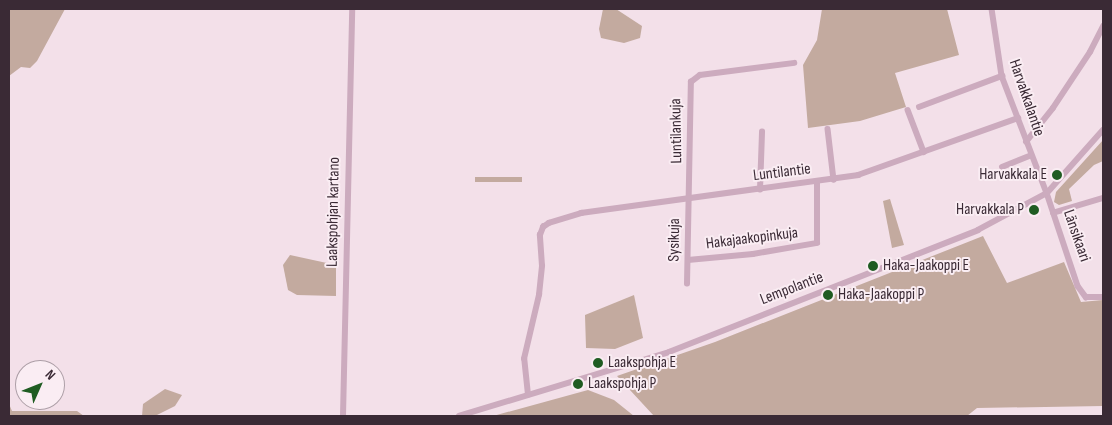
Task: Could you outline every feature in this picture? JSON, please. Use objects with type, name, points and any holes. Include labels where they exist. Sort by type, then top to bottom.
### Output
[{"type":"street","name":"Laakspohjan kartano","points":[[343,416],[352,9]]},
{"type":"street","name":"Harvakkalantie","points":[[992,9],[1002,76],[1047,193]]},
{"type":"street","points":[[1026,142],[1053,108],[1090,52],[1103,26]]},
{"type":"street","name":"Luntilankuja","points":[[689,197],[691,82],[700,75],[794,63]]},
{"type":"street","points":[[919,107],[1002,76]]},
{"type":"street","points":[[908,110],[924,152]]},
{"type":"street","name":"Luntilantie","points":[[528,396],[524,359],[539,295],[543,227],[581,213],[689,197],[834,180],[876,170],[1018,118]]},
{"type":"street","points":[[828,129],[834,180]]},
{"type":"street","name":"Lempolantie","points":[[459,416],[668,352],[978,230],[1047,193],[1103,130]]},
{"type":"street","points":[[760,190],[762,132]]},
{"type":"street","points":[[1002,167],[1031,155]]},
{"type":"street","name":"Hakajaakopinkuja","points":[[688,260],[752,254],[818,243],[817,182]]},
{"type":"street","name":"Länsikaari","points":[[1047,193],[1078,286],[1086,297],[1103,297]]},
{"type":"street","name":"Sysikuja","points":[[687,284],[689,197]]},
{"type":"street","points":[[1053,213],[1103,198]]},
{"type":"shaded area","points":[[9,9],[65,9],[37,61],[30,68],[21,67],[9,76]]},
{"type":"shaded area","points":[[603,9],[616,9],[642,26],[640,38],[624,43],[601,38],[599,29]]},
{"type":"shaded area","points":[[822,9],[947,9],[959,55],[895,73],[906,107],[860,121],[808,128],[803,65],[817,40]]},
{"type":"shaded area","points":[[1103,140],[1103,161],[1094,165],[1069,189],[1072,201],[1059,205],[1054,202],[1056,192]]},
{"type":"shaded area","points":[[475,177],[522,177],[522,182],[475,182]]},
{"type":"shaded area","points":[[890,199],[904,245],[892,248],[883,201]]},
{"type":"shaded area","points":[[983,236],[1007,283],[1064,262],[1081,302],[1103,300],[1103,406],[977,408],[967,416],[654,416],[617,376],[715,342]]},
{"type":"shaded area","points":[[290,255],[336,265],[336,296],[297,295],[288,290],[283,265]]},
{"type":"shaded area","points":[[634,295],[643,338],[615,349],[586,348],[585,315]]},
{"type":"shaded area","points":[[165,389],[182,395],[175,406],[155,416],[142,416],[143,404]]},
{"type":"shaded area","points":[[588,390],[614,400],[634,416],[493,416]]},
{"type":"shaded area","points":[[9,404],[12,411],[77,411],[84,416],[9,416]]},
{"type":"place","name":"Harvakkala E","points":[[1057,175]]},
{"type":"place","name":"Harvakkala P","points":[[1034,210]]},
{"type":"place","name":"Haka-Jaakoppi E","points":[[873,266]]},
{"type":"place","name":"Haka-Jaakoppi P","points":[[828,295]]},
{"type":"place","name":"Laakspohja E","points":[[598,363]]},
{"type":"place","name":"Laakspohja P","points":[[578,384]]}]
